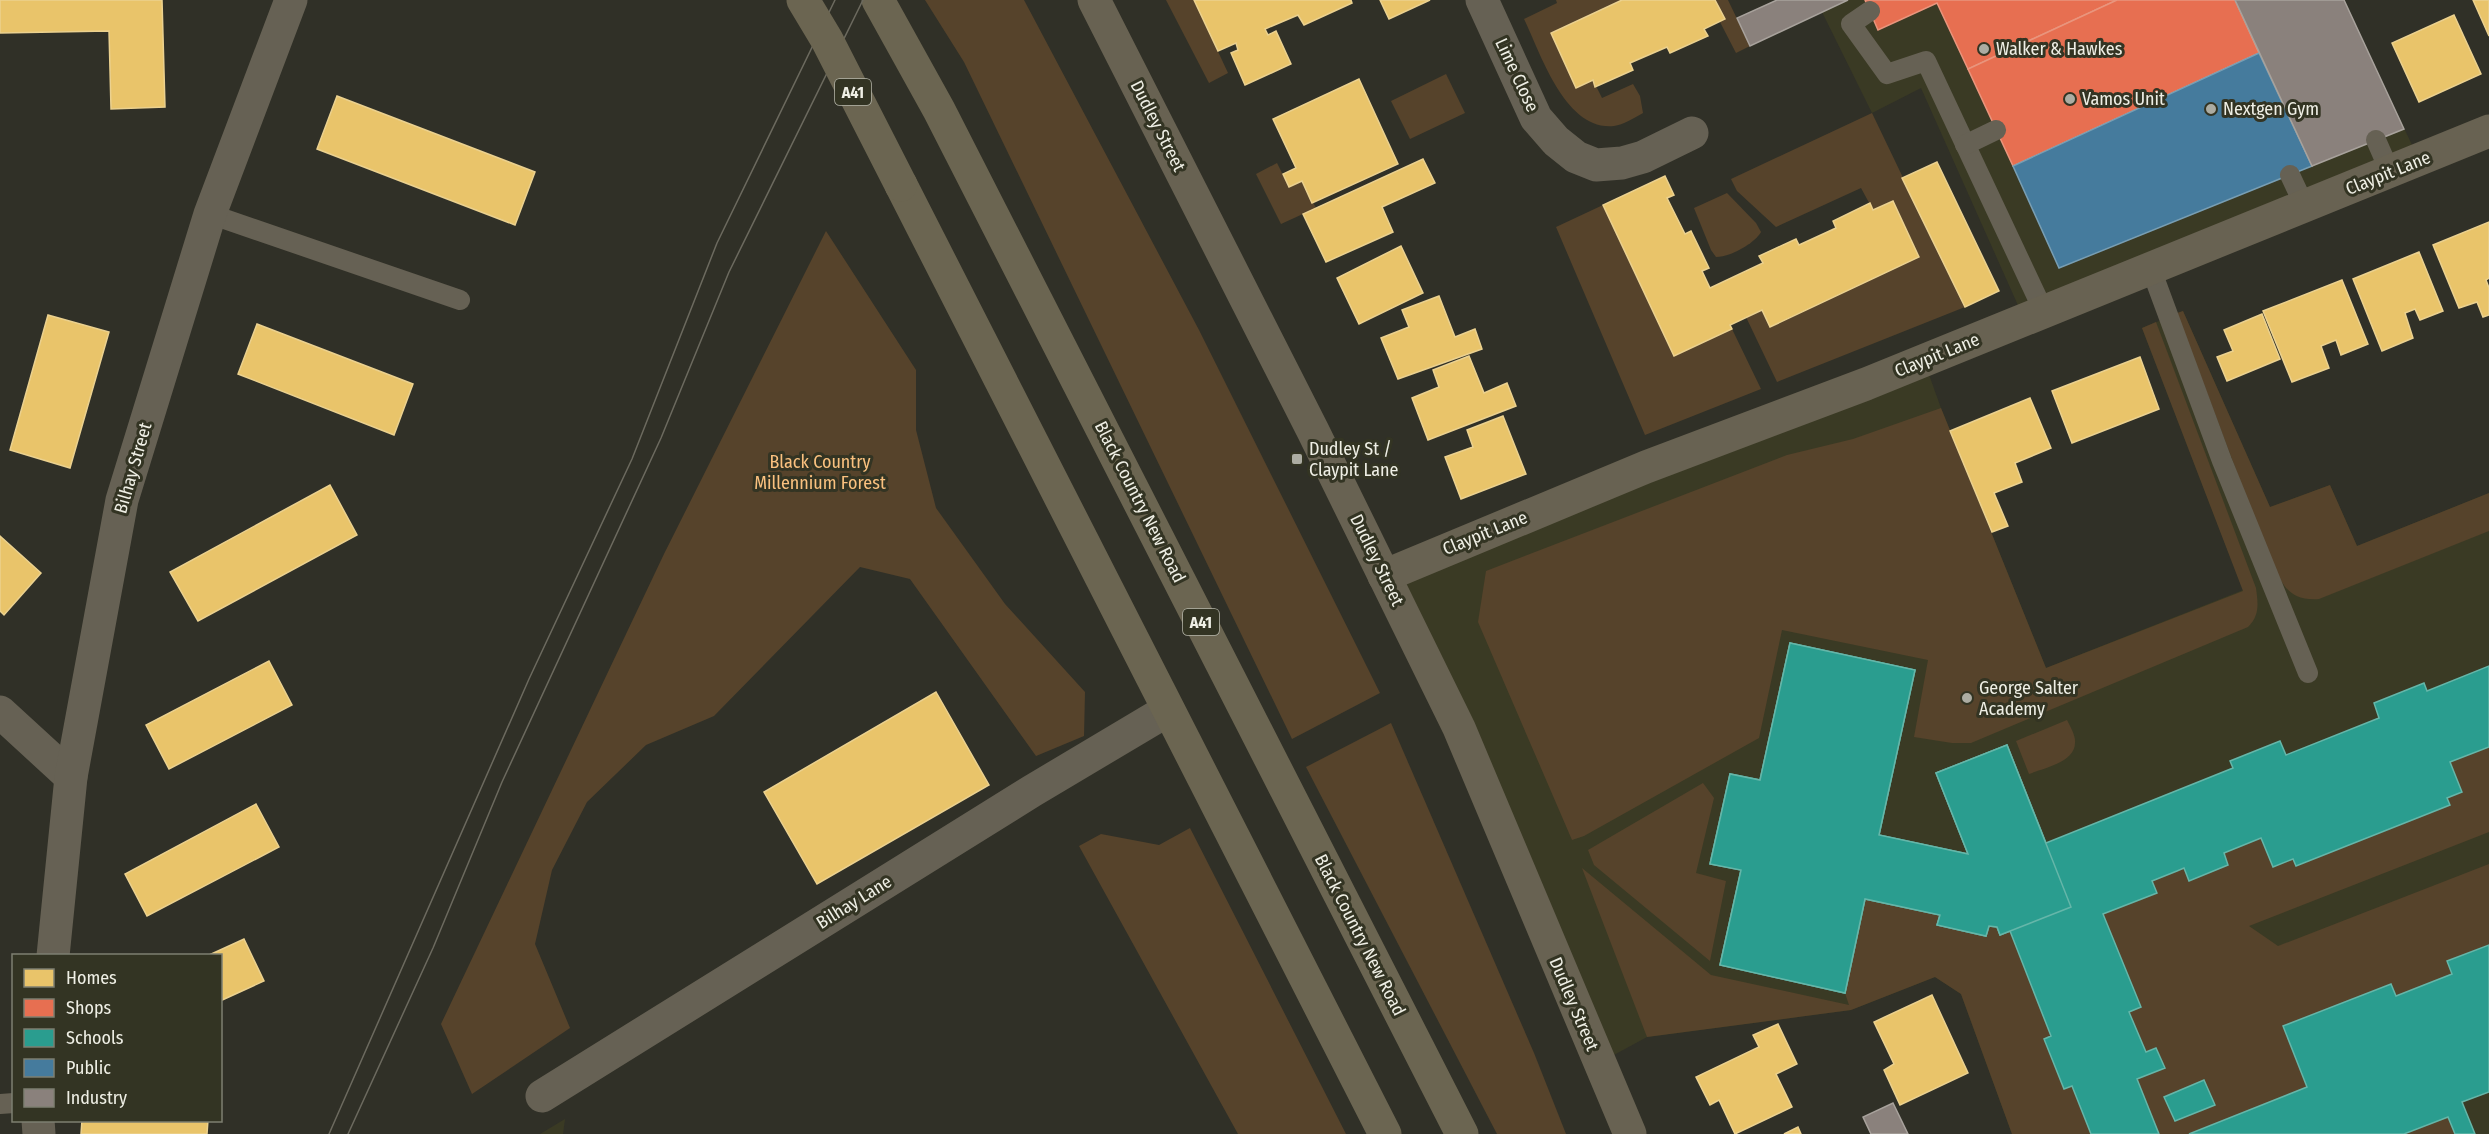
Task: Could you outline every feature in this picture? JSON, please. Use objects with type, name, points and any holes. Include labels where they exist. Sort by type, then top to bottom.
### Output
[{"type":"highway","name":"A41","points":[[803,0],[827,40],[1385,1134]]},
{"type":"highway","name":"Black Country New Road","points":[[878,0],[939,110],[1462,1134]]},
{"type":"street","name":"Bilhay Street","points":[[53,954],[71,777],[122,500],[210,214],[291,0]]},
{"type":"street","name":"Dudley Street","points":[[1094,0],[1313,431],[1459,728],[1630,1134]]},
{"type":"street","name":"Lime Close","points":[[1482,0],[1536,118],[1556,141],[1576,157],[1596,165],[1622,163],[1643,157],[1692,133]]},
{"type":"street","name":"Claypit Lane","points":[[1384,576],[1646,467],[1866,384],[2489,131]]},
{"type":"street","name":"Bilhay Lane","points":[[542,1096],[1032,791],[1168,710]]},
{"type":"street","points":[[0,712],[71,777]]},
{"type":"lane","points":[[1870,11],[1851,24],[1887,74],[1926,61],[2044,312]]},
{"type":"lane","points":[[1965,145],[1996,130]]},
{"type":"lane","points":[[2376,140],[2390,172]]},
{"type":"lane","points":[[2290,174],[2305,207]]},
{"type":"lane","points":[[210,214],[460,300]]},
{"type":"lane","points":[[2151,269],[2222,461],[2308,673]]},
{"type":"shaded area","points":[[1848,0],[2344,0],[2419,160],[2025,321],[1921,88],[1872,113],[1822,12]]},
{"type":"shaded area","name":"George Salter Academy","points":[[2183,311],[2270,507],[2330,485],[2357,546],[2489,493],[2489,1134],[2012,1134],[1961,994],[1935,977],[1851,1010],[1647,1037],[1599,1063],[1384,576],[1924,361],[2046,668],[2243,590],[2142,328]]},
{"type":"shaded area","points":[[565,1119],[563,1134],[540,1134]]},
{"type":"green space","points":[[925,0],[1024,0],[1199,330],[1380,693],[1292,739],[964,62]]},
{"type":"green space","points":[[1166,0],[1194,0],[1228,73],[1209,83]]},
{"type":"green space","points":[[1556,0],[1622,0],[1551,33],[1576,88],[1593,80],[1602,98],[1633,84],[1640,96],[1643,113],[1614,126],[1597,124],[1582,116],[1568,104],[1547,70],[1524,19],[1557,3]]},
{"type":"green space","points":[[1715,0],[1728,0],[1750,46],[1736,53],[1720,22],[1724,19]]},
{"type":"green space","points":[[1446,74],[1465,113],[1410,139],[1391,101]]},
{"type":"green space","points":[[1872,113],[1965,307],[1777,382],[1746,317],[1762,310],[1771,327],[1919,256],[1893,201],[1873,210],[1861,188],[1776,227],[1737,191],[1731,179]]},
{"type":"green space","points":[[1277,163],[1289,187],[1302,181],[1316,208],[1281,224],[1256,174]]},
{"type":"green space","points":[[1727,193],[1756,223],[1761,232],[1758,237],[1741,249],[1716,257],[1694,208]]},
{"type":"green space","points":[[1603,205],[1674,356],[1732,329],[1761,389],[1645,435],[1556,227]]},
{"type":"green space","name":"Black Country Millennium Forest","points":[[826,231],[916,370],[916,430],[936,508],[1005,604],[1085,692],[1084,736],[1036,756],[910,579],[860,567],[714,716],[646,745],[587,802],[552,870],[535,944],[570,1028],[472,1094],[441,1024],[664,554]]},
{"type":"green space","points":[[2183,311],[2270,507],[2330,485],[2357,546],[2489,493],[2489,531],[2319,599],[2309,599],[2293,594],[2283,584],[2270,560],[2177,313]]},
{"type":"green space","points":[[2156,322],[2256,588],[2258,604],[2255,618],[2248,627],[1971,743],[1952,743],[1914,737],[1928,660],[1782,630],[1759,738],[1584,836],[1572,840],[1478,622],[1486,571],[1787,455],[1853,439],[1941,408],[2046,668],[2243,591],[2142,328]]},
{"type":"green space","points":[[2067,720],[2075,740],[2074,750],[2064,760],[2029,774],[2016,741]]},
{"type":"green space","points":[[1391,723],[1534,1053],[1566,1134],[1497,1134],[1306,767]]},
{"type":"green space","points":[[2489,747],[2489,832],[2249,926],[2278,946],[2489,864],[2489,945],[2447,961],[2452,974],[2396,996],[2391,984],[2284,1026],[2307,1087],[2189,1134],[2159,1134],[2137,1079],[2164,1068],[2156,1048],[2146,1052],[2129,1012],[2140,1007],[2103,914],[2156,893],[2152,881],[2184,868],[2190,880],[2228,865],[2224,853],[2261,838],[2273,867],[2293,859],[2297,866],[2450,805],[2447,798],[2462,792],[2450,762]],"holes":[[[2204,1080],[2214,1105],[2174,1121],[2165,1097]]]},
{"type":"green space","points":[[1703,783],[1714,798],[1696,873],[1726,881],[1710,961],[1594,865],[1588,850]]},
{"type":"green space","points":[[1190,828],[1346,1134],[1238,1134],[1079,846],[1101,834],[1159,845]]},
{"type":"green space","points":[[1582,868],[1711,975],[1849,1005],[1845,993],[1865,899],[1940,915],[1938,925],[1986,936],[1989,926],[2010,931],[2051,1036],[2045,1039],[2064,1089],[2072,1086],[2091,1134],[2012,1134],[1961,994],[1935,977],[1851,1010],[1647,1037]]},
{"type":"green space","points":[[2448,1117],[2455,1134],[2404,1134]]},
{"type":"building: Homes","points":[[0,0],[162,0],[165,107],[111,109],[109,31],[0,33]]},
{"type":"building: Homes","points":[[1194,0],[1351,0],[1352,3],[1304,25],[1298,15],[1265,29],[1268,35],[1276,31],[1291,64],[1245,85],[1231,53],[1238,50],[1236,43],[1218,51]]},
{"type":"building: Homes","points":[[1380,0],[1430,0],[1389,19]]},
{"type":"building: Homes","points":[[1622,0],[1715,0],[1725,19],[1704,29],[1708,36],[1670,53],[1667,47],[1630,63],[1633,70],[1595,87],[1593,80],[1576,88],[1551,33]]},
{"type":"building: Homes","points":[[2473,0],[2489,0],[2489,36]]},
{"type":"building: Homes","points":[[2454,15],[2481,74],[2419,102],[2392,43]]},
{"type":"building: Homes","points":[[1359,79],[1398,164],[1312,203],[1302,181],[1289,187],[1283,174],[1296,168],[1273,119]]},
{"type":"building: Homes","points":[[337,96],[535,172],[515,225],[317,149]]},
{"type":"building: Homes","points":[[1423,159],[1435,183],[1382,207],[1393,232],[1326,262],[1303,214]]},
{"type":"building: Homes","points":[[1937,162],[1999,291],[1965,307],[1902,178]]},
{"type":"building: Homes","points":[[1665,176],[1674,195],[1667,198],[1685,234],[1691,231],[1709,268],[1702,271],[1710,288],[1763,263],[1759,256],[1796,239],[1799,245],[1836,228],[1833,221],[1870,203],[1873,210],[1893,201],[1919,257],[1770,327],[1762,310],[1730,325],[1732,329],[1674,356],[1603,205]]},
{"type":"building: Homes","points":[[2489,222],[2489,278],[2486,280],[2489,288],[2489,315],[2483,317],[2477,302],[2459,308],[2433,245]]},
{"type":"building: Homes","points":[[1401,246],[1423,293],[1359,324],[1337,278]]},
{"type":"building: Homes","points":[[2419,252],[2443,311],[2420,320],[2415,309],[2405,313],[2413,338],[2382,351],[2353,279]]},
{"type":"building: Homes","points":[[2342,280],[2368,344],[2341,355],[2336,340],[2321,346],[2329,368],[2292,382],[2263,311]]},
{"type":"building: Homes","points":[[1439,296],[1455,337],[1475,329],[1482,349],[1398,379],[1381,338],[1409,327],[1402,310]]},
{"type":"building: Homes","points":[[2262,314],[2280,359],[2227,381],[2217,357],[2233,351],[2224,330]]},
{"type":"building: Homes","points":[[48,315],[109,332],[70,468],[10,450]]},
{"type":"building: Homes","points":[[257,324],[413,384],[394,435],[238,374]]},
{"type":"building: Homes","points":[[1469,356],[1484,393],[1507,383],[1516,406],[1428,440],[1412,398],[1439,387],[1433,370]]},
{"type":"building: Homes","points":[[2140,357],[2159,409],[2072,443],[2052,391]]},
{"type":"building: Homes","points":[[2030,398],[2051,448],[2015,463],[2022,482],[1994,493],[2008,526],[1992,532],[1950,431]]},
{"type":"building: Homes","points":[[1503,416],[1526,474],[1461,499],[1445,457],[1473,447],[1467,430]]},
{"type":"building: Homes","points":[[330,485],[357,535],[198,621],[170,572]]},
{"type":"building: Homes","points":[[0,536],[41,573],[4,615],[0,611]]},
{"type":"building: Homes","points":[[269,661],[292,705],[169,769],[146,725]]},
{"type":"building: Homes","points":[[936,692],[989,785],[817,884],[764,792]]},
{"type":"building: Homes","points":[[256,804],[279,847],[147,916],[125,874]]},
{"type":"building: Homes","points":[[244,939],[264,981],[222,1000],[222,954],[211,954]]},
{"type":"building: Homes","points":[[1932,995],[1968,1073],[1900,1105],[1884,1070],[1894,1064],[1874,1022]]},
{"type":"building: Homes","points":[[1778,1024],[1797,1064],[1776,1074],[1792,1107],[1735,1134],[1719,1100],[1710,1105],[1696,1077],[1759,1047],[1753,1035]]},
{"type":"building: Homes","points":[[82,1122],[208,1122],[207,1134],[81,1134]]},
{"type":"building: Homes","points":[[1798,1127],[1801,1134],[1784,1134]]},
{"type":"building: Shops","name":"Walker & Hawkes","points":[[1865,0],[2117,0],[1968,69],[1937,3],[1878,30]]},
{"type":"building: Shops","name":"Vamos Unit","points":[[2117,0],[2235,0],[2259,53],[2013,166],[1968,69]]},
{"type":"building: Schools","name":"George Salter Academy","points":[[1790,643],[1915,670],[1879,835],[1968,854],[1936,773],[2007,745],[2046,843],[2233,768],[2230,761],[2280,741],[2286,755],[2379,718],[2374,703],[2424,683],[2427,691],[2489,666],[2489,747],[2450,762],[2462,792],[2447,798],[2450,805],[2296,866],[2293,859],[2273,867],[2261,838],[2224,853],[2228,865],[2189,881],[2184,868],[2152,881],[2157,893],[2103,914],[2141,1007],[2129,1012],[2146,1052],[2156,1048],[2165,1068],[2137,1079],[2159,1134],[2091,1134],[2072,1086],[2064,1089],[2044,1039],[2051,1036],[2010,931],[2000,935],[1997,927],[1989,926],[1986,936],[1937,925],[1940,915],[1865,899],[1845,993],[1720,965],[1741,870],[1710,864],[1730,774],[1760,780]]},
{"type":"building: Schools","points":[[1790,643],[1915,670],[1879,835],[1968,854],[1936,773],[2007,745],[2071,907],[2000,935],[1997,927],[1989,926],[1986,936],[1937,925],[1940,915],[1865,899],[1845,993],[1720,965],[1741,870],[1710,864],[1730,774],[1760,780]]},
{"type":"building: Schools","points":[[2489,945],[2489,1092],[2462,1102],[2475,1134],[2455,1134],[2448,1117],[2404,1134],[2189,1134],[2307,1087],[2283,1026],[2391,984],[2396,996],[2452,974],[2447,961]]},
{"type":"building: Schools","points":[[2204,1080],[2215,1105],[2175,1121],[2164,1097]]},
{"type":"building: Public","name":"Nextgen Gym","points":[[2259,53],[2312,166],[2059,268],[2013,166]]},
{"type":"building: Industry","points":[[1777,0],[1848,0],[1750,46],[1737,18]]},
{"type":"building: Industry","points":[[2235,0],[2344,0],[2404,129],[2312,166]]},
{"type":"building: Industry","points":[[1893,1103],[1908,1134],[1871,1134],[1863,1117]]},
{"type":"tram line","points":[[329,1134],[529,679],[632,459],[717,243],[835,0]]},
{"type":"tram line","points":[[348,1134],[433,948],[502,782],[661,438],[729,272],[863,0]]},
{"type":"place","name":"Walker & Hawkes","points":[[1984,49]]},
{"type":"place","name":"Vamos Unit","points":[[2070,99]]},
{"type":"place","name":"Nextgen Gym","points":[[2211,109]]},
{"type":"place","name":"Dudley St / Claypit Lane","points":[[1297,459]]},
{"type":"place","name":"George Salter Academy","points":[[1967,698]]}]
